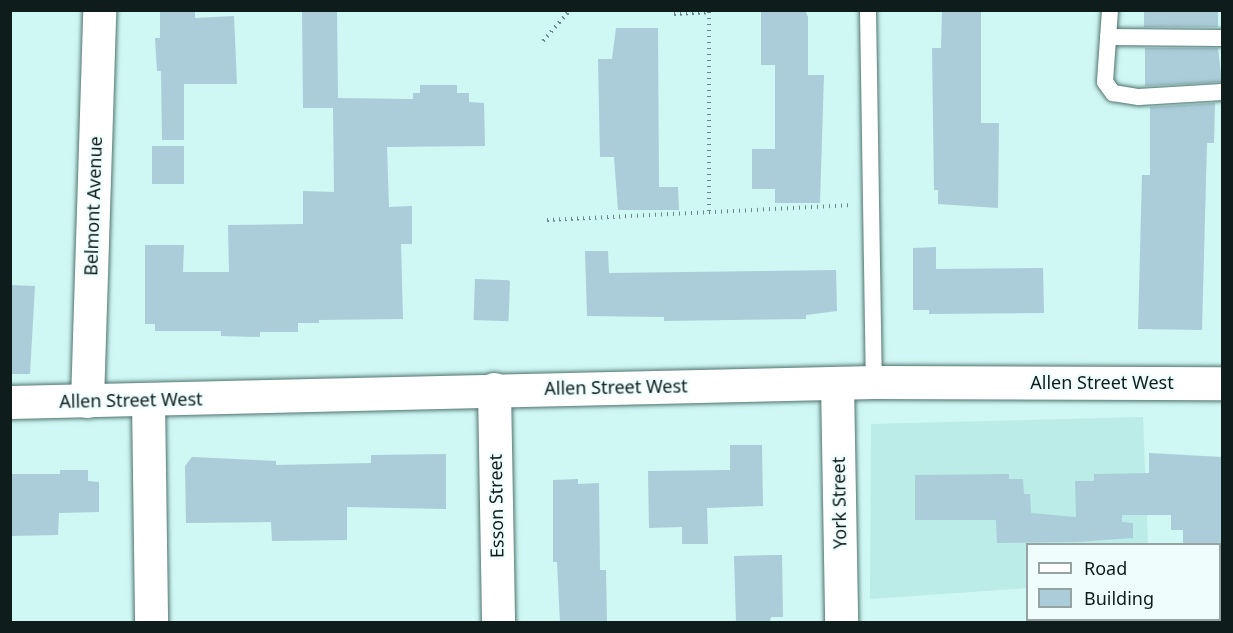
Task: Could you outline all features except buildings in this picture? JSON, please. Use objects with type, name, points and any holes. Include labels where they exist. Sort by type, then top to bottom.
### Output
[{"type":"street","name":"Belmont Avenue","points":[[87,401],[99,10]]},
{"type":"street","name":"Allen Street West","points":[[10,402],[874,382],[1222,383]]},
{"type":"street","name":"York Street","points":[[837,383],[841,622]]},
{"type":"street","name":"Esson Street","points":[[494,389],[498,622]]},
{"type":"street","points":[[148,400],[150,622]]},
{"type":"lane","points":[[868,10],[874,382]]},
{"type":"lane","points":[[1110,10],[1105,82],[1113,93],[1139,97],[1222,92]]},
{"type":"lane","points":[[1108,37],[1222,38]]},
{"type":"path","points":[[543,41],[570,10]]},
{"type":"path","points":[[674,10],[674,14],[709,12],[709,212]]},
{"type":"path","points":[[547,220],[871,204]]},
{"type":"shaded area","points":[[1143,417],[1148,543],[1026,543],[1026,588],[870,599],[871,424]]}]
